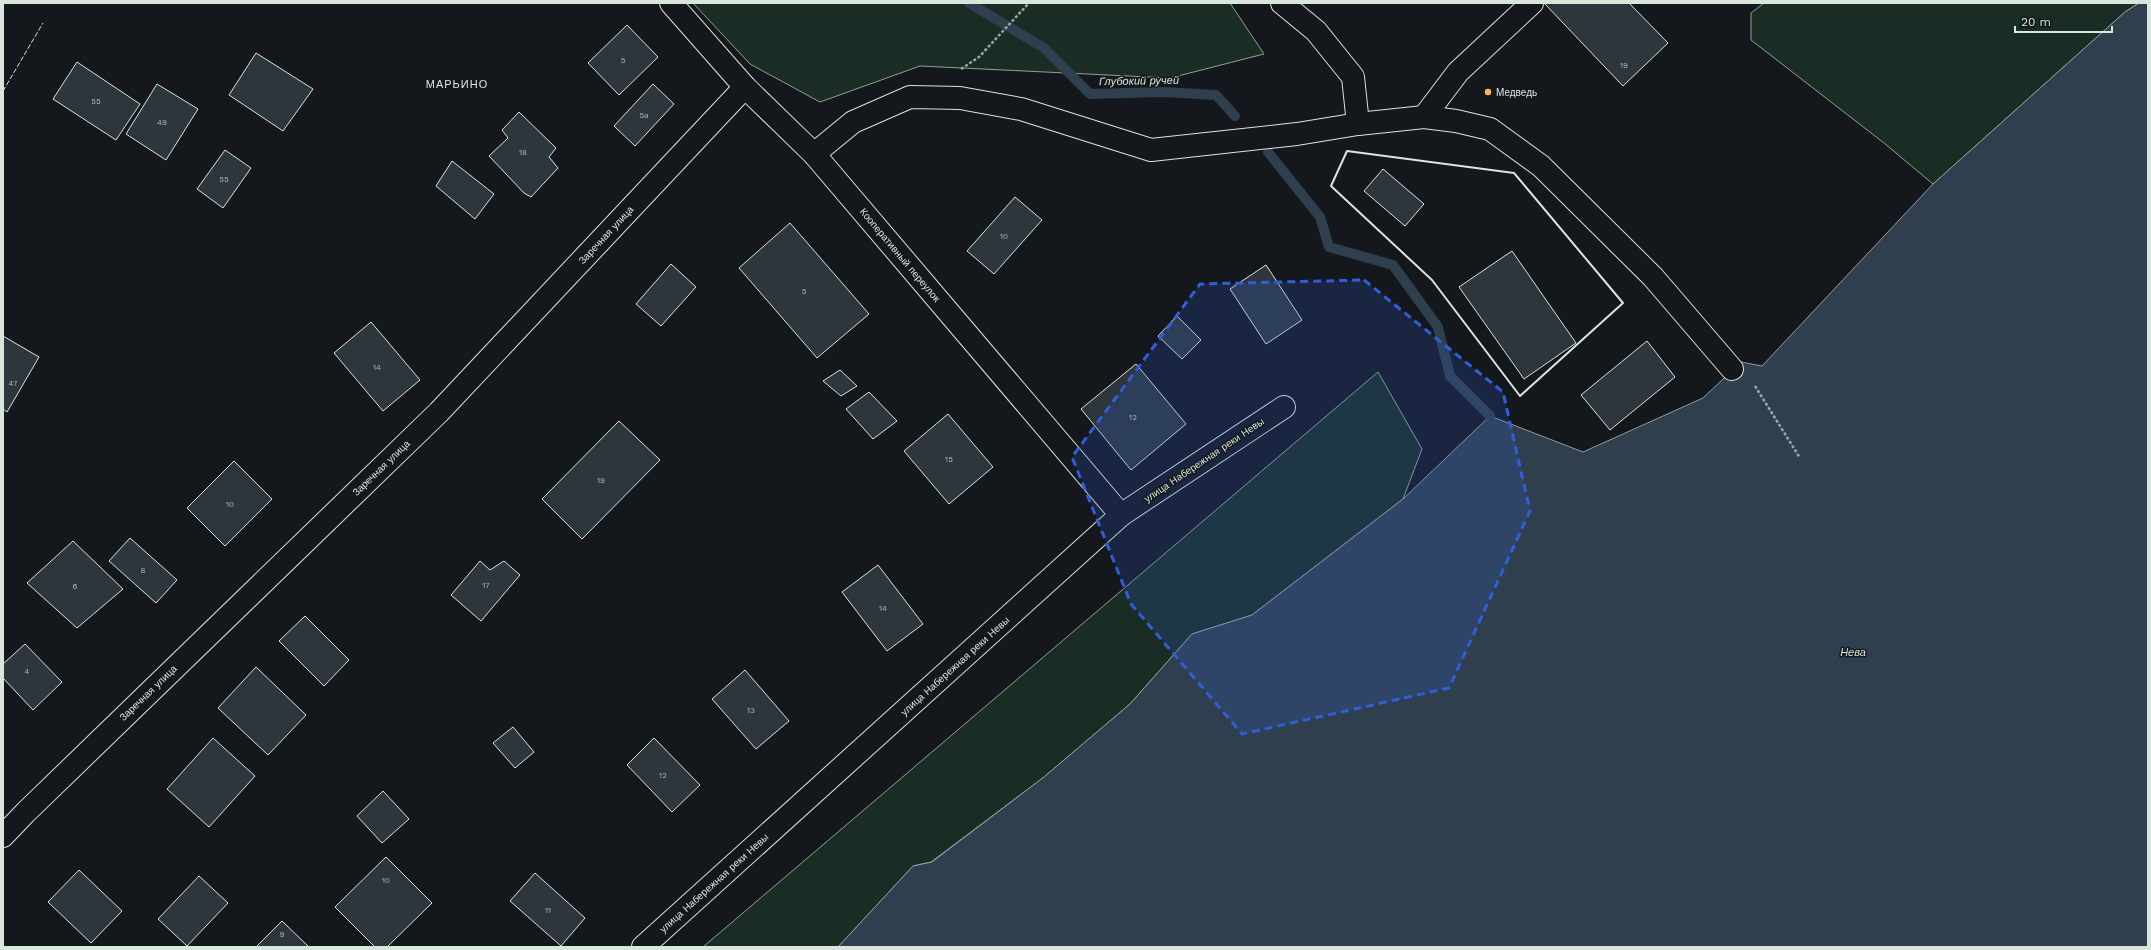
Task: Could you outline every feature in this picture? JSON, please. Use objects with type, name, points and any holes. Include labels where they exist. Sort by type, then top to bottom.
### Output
[{"type":"street","name":"Кооперативный переулок","points":[[670,3],[745,87],[814,154],[1121,516]]},
{"type":"street","points":[[1282,3],[1316,31],[1353,77],[1358,124]]},
{"type":"street","points":[[1424,117],[1458,72],[1532,3]]},
{"type":"street","name":"Заречная улица","points":[[3,836],[439,412],[745,87]]},
{"type":"street","points":[[814,154],[852,122],[910,97],[960,98],[1022,109],[1151,150],[1297,134],[1358,124],[1424,117],[1456,121],[1490,129],[1540,166],[1653,277],[1732,369]]},
{"type":"street","name":"улица Набережная реки Невы","points":[[643,947],[1121,516],[1284,407]]},
{"type":"path","points":[[1002,34],[1017,14],[1029,3]]},
{"type":"path","points":[[1752,382],[1800,458]]},
{"type":"highlighted area","points":[[1364,280],[1503,392],[1530,511],[1449,688],[1242,734],[1131,604],[1072,457],[1200,284]]},
{"type":"green space","points":[[693,3],[1230,3],[1264,54],[1170,78],[920,66],[820,102],[750,64]]},
{"type":"green space","points":[[1764,3],[2139,3],[2125,12],[1933,184],[1884,143],[1751,40],[1751,13]]},
{"type":"green space","points":[[1378,372],[1422,449],[1403,499],[1252,615],[1192,634],[1130,704],[1044,777],[931,862],[913,866],[838,947],[703,947]]},
{"type":"water","name":"Нева","points":[[2139,3],[2148,3],[2148,947],[838,947],[913,866],[932,862],[1044,777],[1130,704],[1192,634],[1252,615],[1403,499],[1490,416],[1583,452],[1703,398],[1741,362],[1762,366],[1933,184],[2125,12]]},
{"type":"building","points":[[1544,3],[1629,3],[1668,43],[1623,86]]},
{"type":"building","points":[[627,25],[658,57],[619,95],[588,63]]},
{"type":"building","points":[[256,53],[313,89],[283,131],[229,95]]},
{"type":"building","points":[[77,62],[140,104],[116,140],[53,99]]},
{"type":"building","points":[[157,84],[198,109],[166,160],[126,134]]},
{"type":"building","points":[[653,84],[674,104],[635,146],[614,126]]},
{"type":"building","points":[[519,112],[556,148],[549,157],[558,168],[531,197],[524,193],[489,156],[508,138],[502,130]]},
{"type":"building","points":[[225,150],[251,168],[223,208],[197,189]]},
{"type":"building","points":[[452,161],[494,194],[475,219],[436,186]]},
{"type":"building","points":[[1383,169],[1424,204],[1405,226],[1364,191]]},
{"type":"building","points":[[1015,197],[1042,220],[994,274],[967,251]]},
{"type":"building","points":[[790,223],[869,314],[817,358],[739,268]]},
{"type":"building","points":[[1512,251],[1576,343],[1524,379],[1459,287]]},
{"type":"building","points":[[671,264],[696,287],[661,326],[636,304]]},
{"type":"building","points":[[1266,265],[1302,320],[1266,344],[1230,289]]},
{"type":"building","points":[[1177,316],[1201,340],[1182,359],[1158,336]]},
{"type":"building","points":[[371,322],[420,380],[383,411],[334,353]]},
{"type":"building","points":[[3,336],[39,357],[7,412],[3,409]]},
{"type":"building","points":[[1647,341],[1675,377],[1610,430],[1581,395]]},
{"type":"building","points":[[1136,364],[1186,424],[1131,470],[1081,409]]},
{"type":"building","points":[[840,370],[857,386],[841,396],[823,381]]},
{"type":"building","points":[[869,392],[897,421],[873,439],[846,409]]},
{"type":"building","points":[[948,414],[993,467],[949,504],[904,451]]},
{"type":"building","points":[[619,421],[660,460],[582,539],[542,499]]},
{"type":"building","points":[[234,461],[272,499],[225,546],[187,508]]},
{"type":"building","points":[[130,538],[177,580],[156,603],[109,561]]},
{"type":"building","points":[[73,541],[123,589],[77,628],[27,583]]},
{"type":"building","points":[[480,561],[490,570],[504,561],[520,575],[481,621],[451,595]]},
{"type":"building","points":[[878,565],[923,624],[887,651],[842,592]]},
{"type":"building","points":[[305,616],[349,660],[324,686],[279,641]]},
{"type":"building","points":[[25,644],[62,682],[33,710],[3,678],[3,664]]},
{"type":"building","points":[[256,667],[306,715],[268,755],[218,708]]},
{"type":"building","points":[[745,670],[789,721],[756,749],[712,699]]},
{"type":"building","points":[[513,727],[534,752],[515,768],[493,743]]},
{"type":"building","points":[[213,738],[255,776],[209,827],[167,789]]},
{"type":"building","points":[[654,738],[700,785],[672,812],[627,765]]},
{"type":"building","points":[[383,791],[409,819],[382,843],[357,816]]},
{"type":"building","points":[[386,857],[432,903],[387,947],[375,947],[335,907]]},
{"type":"building","points":[[79,870],[122,911],[91,943],[48,902]]},
{"type":"building","points":[[535,873],[585,918],[561,946],[510,901]]},
{"type":"building","points":[[199,876],[228,903],[187,946],[158,919]]},
{"type":"building","points":[[282,921],[309,947],[256,947]]},
{"type":"waterway","name":"Глубокий ручей","points":[[969,3],[1044,48],[1090,94],[1164,92],[1216,95],[1235,116]]},
{"type":"waterway","name":"Глубокий ручей","points":[[1268,152],[1320,217],[1329,247],[1393,265],[1438,327],[1450,376],[1490,416]]},
{"type":"fence","points":[[3,91],[43,23]]},
{"type":"wall","points":[[1347,151],[1514,173],[1623,303],[1520,396],[1432,280],[1331,186],[1347,151]]},
{"type":"place","name":"Медведь","points":[[1488,92]]},
{"type":"district","name":"МАРЬИНО","points":[[457,84]]}]
